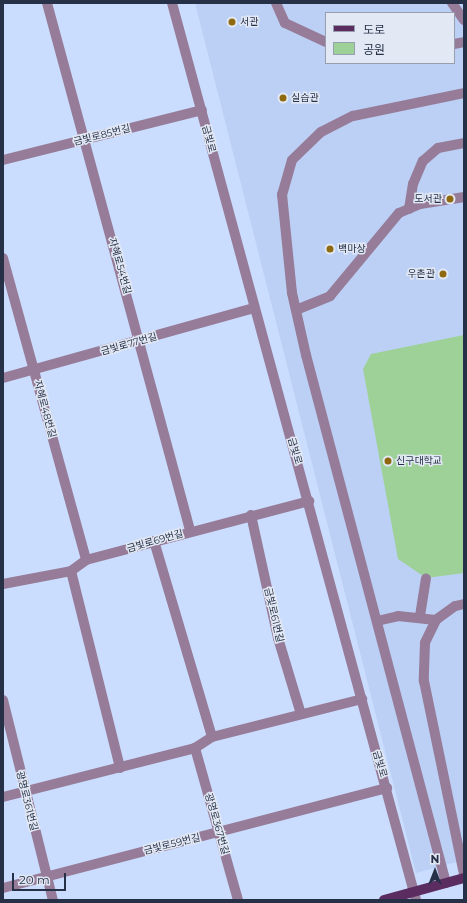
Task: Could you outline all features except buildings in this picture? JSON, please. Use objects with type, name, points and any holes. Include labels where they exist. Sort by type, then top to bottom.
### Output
[{"type":"main road","points":[[384,900],[415,896],[446,883],[464,878]]},
{"type":"street","name":"자혜로54번길","points":[[47,3],[141,341],[190,530]]},
{"type":"street","name":"금빛로","points":[[172,3],[254,308],[309,501],[415,896]]},
{"type":"street","points":[[276,3],[285,23],[325,42]]},
{"type":"street","points":[[452,3],[464,20]]},
{"type":"street","points":[[446,883],[296,310],[282,195],[292,160],[321,132],[353,116],[464,94]]},
{"type":"street","name":"금빛로85번길","points":[[3,160],[202,110]]},
{"type":"street","points":[[409,208],[413,184],[423,161],[438,148],[464,143]]},
{"type":"street","points":[[296,310],[330,296],[383,229],[409,208],[464,197]]},
{"type":"street","name":"자혜로48번길","points":[[3,258],[86,560]]},
{"type":"street","name":"금빛로77번길","points":[[3,378],[141,341],[254,308]]},
{"type":"street","name":"금빛로69번길","points":[[3,584],[71,570],[86,560],[190,530],[309,501]]},
{"type":"street","name":"금빛로61번길","points":[[251,516],[278,638],[301,714]]},
{"type":"street","points":[[154,541],[212,737]]},
{"type":"street","points":[[71,570],[120,768]]},
{"type":"street","points":[[420,616],[426,578]]},
{"type":"street","points":[[464,604],[454,606],[436,620],[425,642],[424,681],[464,874]]},
{"type":"street","points":[[377,621],[420,616],[436,620]]},
{"type":"street","points":[[3,797],[195,748],[212,737],[362,699]]},
{"type":"street","name":"광명로361번길","points":[[3,701],[24,791],[53,900]]},
{"type":"street","name":"광명로367번길","points":[[195,748],[220,831],[238,900]]},
{"type":"street","name":"금빛로59번길","points":[[3,888],[387,788]]},
{"type":"shaded area","name":"신구대학교","points":[[195,3],[464,3],[464,860],[416,873]]},
{"type":"green space","points":[[464,335],[464,573],[426,578],[398,559],[363,369],[371,354]]},
{"type":"place","name":"서관","points":[[232,22]]},
{"type":"place","name":"실습관","points":[[283,98]]},
{"type":"place","name":"도서관","points":[[450,199]]},
{"type":"place","name":"백마상","points":[[330,249]]},
{"type":"place","name":"우촌관","points":[[443,274]]},
{"type":"place","name":"신구대학교","points":[[388,461]]}]
